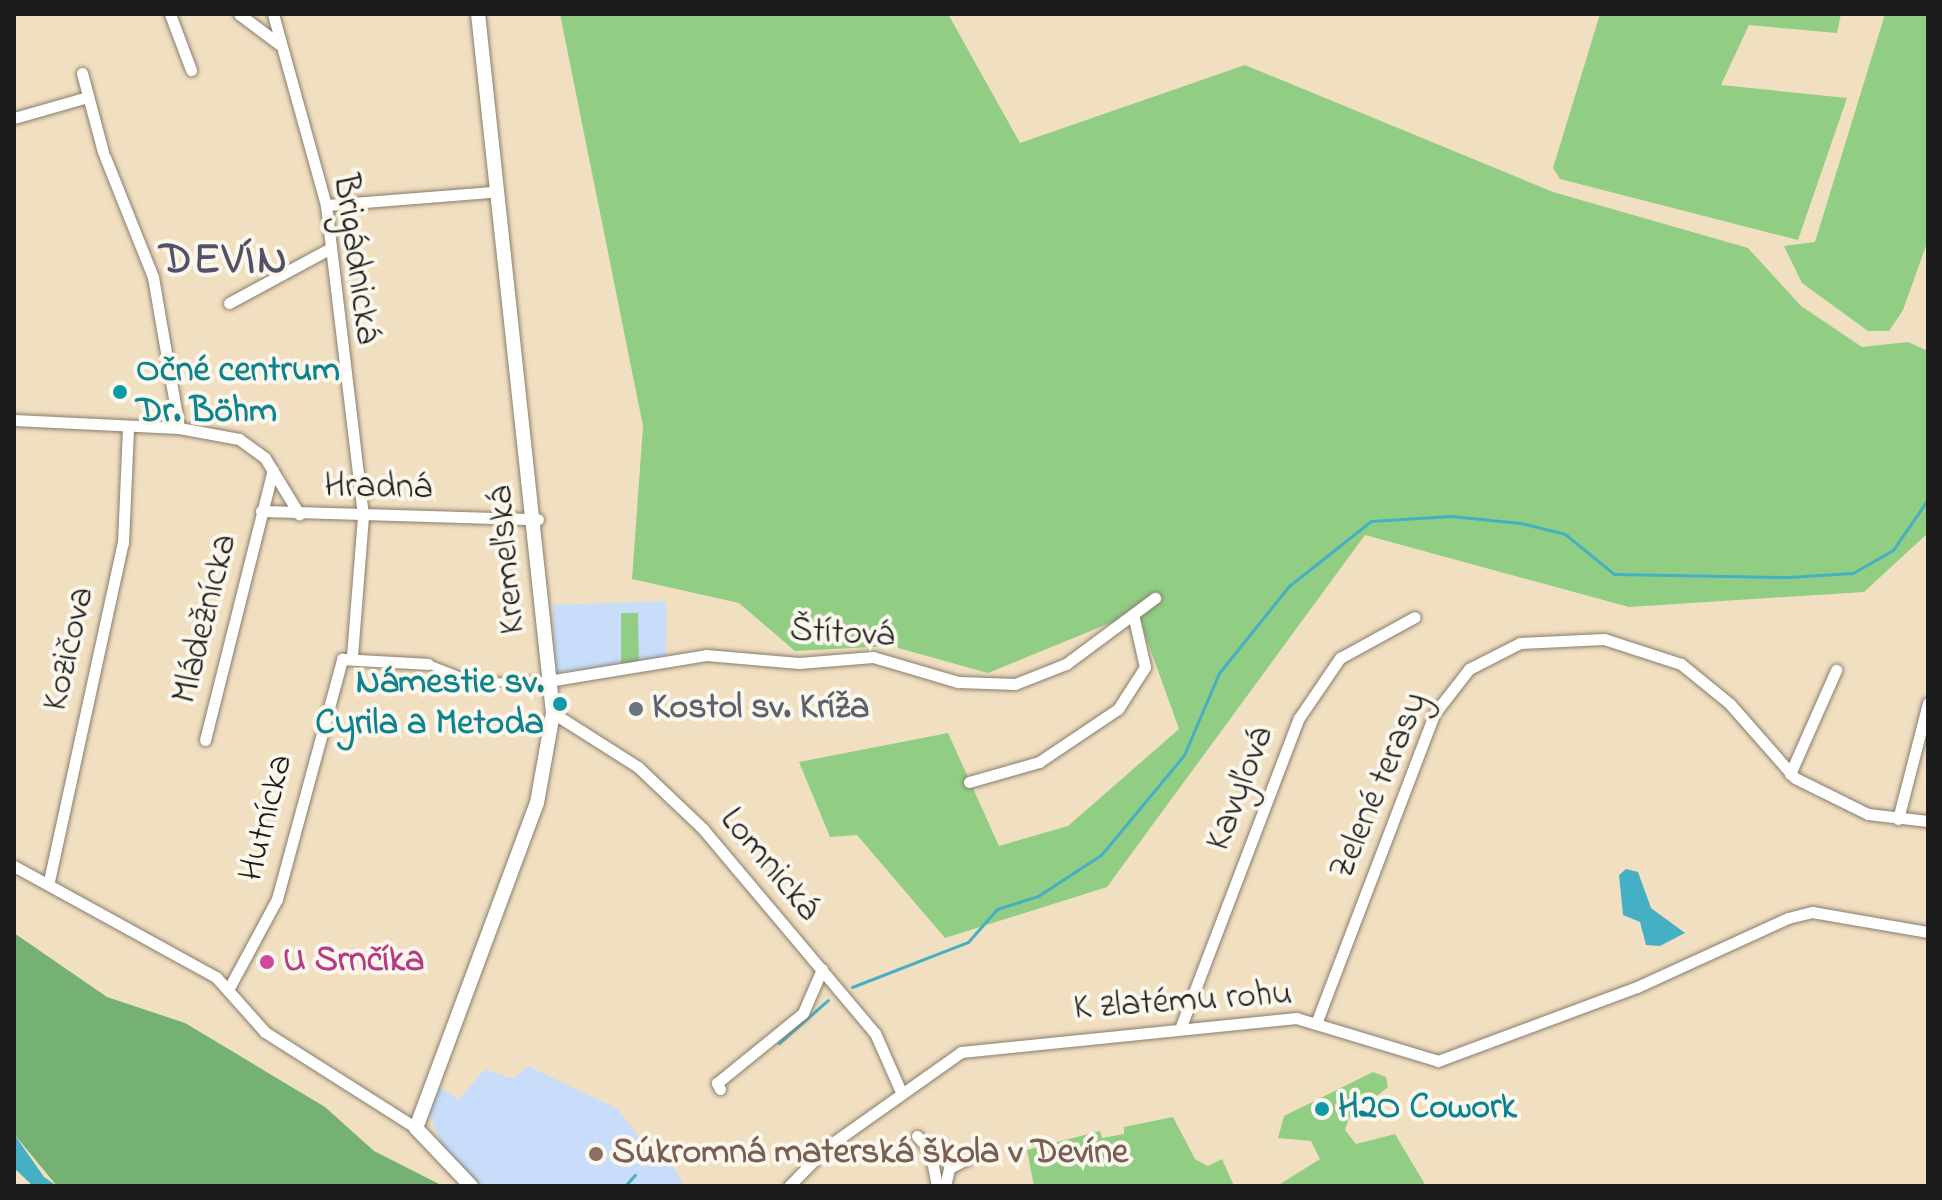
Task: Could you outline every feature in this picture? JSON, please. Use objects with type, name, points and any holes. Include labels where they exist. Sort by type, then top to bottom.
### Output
[{"type":"street","points":[[170,14],[191,70]]},
{"type":"street","points":[[239,14],[279,44]]},
{"type":"street","name":"Brigádnická","points":[[273,14],[326,205],[327,250],[363,516]]},
{"type":"street","name":"Kremeľská","points":[[416,1128],[537,803],[553,713],[548,681],[538,519],[493,192],[478,14]]},
{"type":"street","points":[[82,73],[84,98],[153,277],[179,428]]},
{"type":"street","points":[[14,118],[84,98]]},
{"type":"street","points":[[326,205],[493,192]]},
{"type":"street","points":[[229,303],[327,250]]},
{"type":"street","name":"Hradná","points":[[15,421],[179,428],[249,444],[273,470],[299,514],[538,519]]},
{"type":"street","name":"Kozičova","points":[[49,881],[123,543],[128,427]]},
{"type":"street","name":"Mládežnícka","points":[[205,740],[273,470]]},
{"type":"street","name":"Mládežnícka","points":[[261,511],[299,514]]},
{"type":"street","name":"Hutnícka","points":[[228,990],[262,936],[336,670],[352,656],[363,516]]},
{"type":"street","name":"Štítová","points":[[548,681],[706,655],[799,663],[873,657],[958,682],[1015,684],[1066,664],[1155,598]]},
{"type":"street","points":[[969,782],[1039,762],[1118,709],[1145,667],[1133,614]]},
{"type":"street","name":"Kavyľová","points":[[1180,1029],[1299,718],[1340,658],[1415,617]]},
{"type":"street","name":"Zelené terasy","points":[[1317,1021],[1434,714],[1493,652],[1547,636],[1646,649],[1705,680],[1790,774],[1855,809],[1898,819],[1928,821]]},
{"type":"street","points":[[352,656],[428,664],[477,683],[548,681]]},
{"type":"street","points":[[1790,774],[1836,670]]},
{"type":"street","points":[[1898,819],[1928,703]]},
{"type":"street","name":"Lomnická","points":[[553,713],[638,767],[703,829],[776,923],[822,969],[875,1033],[901,1092]]},
{"type":"street","points":[[14,866],[49,881],[228,990],[265,1032],[416,1128],[471,1186]]},
{"type":"street","name":"K zlatému rohu","points":[[789,1186],[901,1092],[961,1052],[1180,1029],[1317,1021],[1438,1061],[1637,987],[1788,918],[1812,912],[1928,932]]},
{"type":"street","points":[[720,1089],[717,1083],[803,1013],[822,969]]},
{"type":"street","points":[[917,1136],[930,1150],[937,1186]]},
{"type":"street","points":[[945,1186],[949,1168],[982,1151]]},
{"type":"shaded area","points":[[666,601],[666,659],[555,673],[553,605]]},
{"type":"shaded area","points":[[528,1066],[618,1109],[647,1148],[659,1140],[684,1186],[480,1186],[441,1143],[427,1108],[437,1086],[459,1099],[485,1069],[513,1079]]},
{"type":"green space","points":[[560,14],[948,14],[1020,143],[1245,65],[1553,192],[1748,248],[1801,306],[1862,347],[1908,342],[1928,351],[1928,533],[1864,592],[1629,607],[1365,535],[1107,887],[945,938],[857,835],[830,837],[799,762],[948,733],[999,846],[1068,826],[1179,729],[1137,612],[988,673],[891,646],[795,651],[739,603],[632,579],[643,426]]},
{"type":"green space","points":[[1600,14],[1841,14],[1837,33],[1749,25],[1721,85],[1847,98],[1798,240],[1560,179],[1553,168]]},
{"type":"green space","points":[[1885,14],[1928,14],[1928,240],[1903,310],[1889,331],[1868,331],[1802,283],[1784,246],[1815,242]]},
{"type":"green space","points":[[621,613],[638,613],[639,665],[621,670]]},
{"type":"green space","points":[[14,933],[107,997],[185,1023],[325,1107],[374,1151],[443,1186],[57,1186],[14,1134]]},
{"type":"green space","points":[[1373,1072],[1386,1077],[1388,1087],[1349,1118],[1345,1130],[1356,1144],[1395,1134],[1426,1186],[1277,1186],[1320,1159],[1311,1141],[1278,1138],[1284,1116]]},
{"type":"green space","points":[[1173,1117],[1195,1159],[1208,1166],[1222,1159],[1234,1186],[1034,1186],[1027,1150],[1100,1131],[1102,1138],[1124,1134],[1124,1127]]},
{"type":"water","points":[[1626,869],[1638,872],[1651,908],[1685,933],[1660,946],[1646,945],[1640,922],[1623,915],[1619,875]]},
{"type":"water","points":[[14,1134],[44,1177],[57,1186],[33,1186],[14,1168]]},
{"type":"waterway","points":[[852,987],[968,942],[997,909],[1038,896],[1101,855],[1184,755],[1219,673],[1289,586],[1371,521],[1451,516],[1521,523],[1565,534],[1614,574],[1788,577],[1853,573],[1893,550],[1928,499]]},
{"type":"waterway","points":[[779,1043],[828,1000]]},
{"type":"waterway","points":[[625,1186],[635,1175]]},
{"type":"place","name":"Očné centrum Dr. Böhm","points":[[120,392]]},
{"type":"place","name":"Námestie sv. Cyrila a Metoda","points":[[560,704]]},
{"type":"place","name":"Kostol sv. Kríža","points":[[636,709]]},
{"type":"place","name":"U Srnčíka","points":[[267,962]]},
{"type":"place","name":"H2O Cowork","points":[[1322,1109]]},
{"type":"place","name":"Súkromná materská škola v Devíne","points":[[596,1154]]},
{"type":"district","name":"DEVÍN","points":[[224,261]]}]
